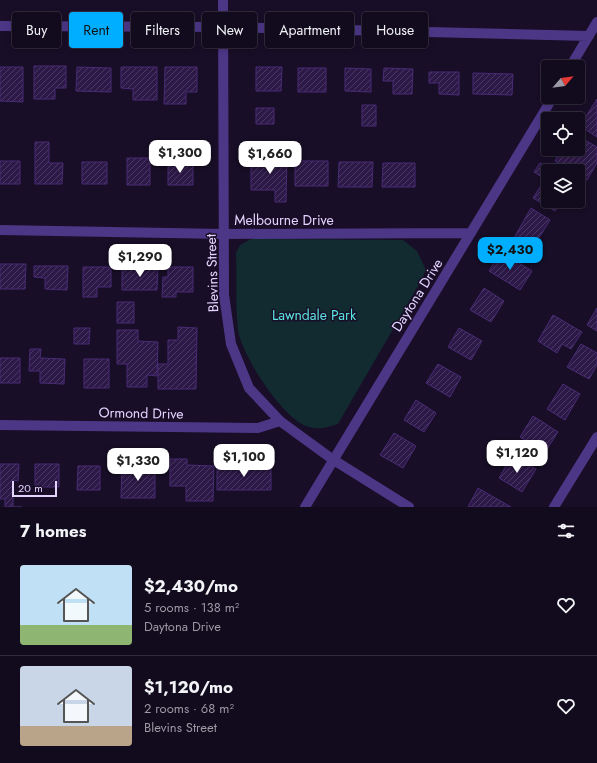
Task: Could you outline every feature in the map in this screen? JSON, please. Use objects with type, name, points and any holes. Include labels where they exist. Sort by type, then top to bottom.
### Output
[{"type":"street","name":"Blevins Street","points":[[223,0],[223,12]]},
{"type":"street","points":[[574,60],[597,22]]},
{"type":"street","points":[[0,26],[202,27]]},
{"type":"street","points":[[257,28],[589,36]]},
{"type":"street","name":"Blevins Street","points":[[222,48],[224,295],[231,344],[249,388],[280,420],[332,459],[409,507]]},
{"type":"street","name":"Daytona Drive","points":[[305,507],[332,459],[471,233],[548,104]]},
{"type":"street","name":"Melbourne Drive","points":[[0,230],[224,234],[471,233]]},
{"type":"street","name":"Ormond Drive","points":[[0,425],[258,428],[280,420]]},
{"type":"street","points":[[554,507],[597,437]]},
{"type":"green space","name":"Lawndale Park","points":[[251,239],[403,240],[417,251],[426,270],[338,424],[324,428],[317,428],[309,427],[299,422],[288,413],[265,386],[247,355],[238,330],[236,253],[240,245]]},
{"type":"building","points":[[34,66],[66,66],[66,88],[55,88],[55,99],[34,99]]},
{"type":"building","points":[[0,67],[23,67],[23,102],[0,101]]},
{"type":"building","points":[[77,67],[111,68],[111,92],[76,91]]},
{"type":"building","points":[[121,67],[157,67],[157,100],[133,100],[133,89],[121,88]]},
{"type":"building","points":[[165,67],[197,67],[197,92],[186,92],[186,104],[164,104]]},
{"type":"building","points":[[256,67],[282,67],[281,91],[256,91]]},
{"type":"building","points":[[298,68],[326,68],[326,92],[298,92]]},
{"type":"building","points":[[345,68],[371,69],[371,92],[345,91]]},
{"type":"building","points":[[384,68],[413,69],[412,94],[393,94],[393,81],[383,81]]},
{"type":"building","points":[[429,72],[459,72],[459,95],[439,94],[439,83],[429,83]]},
{"type":"building","points":[[473,73],[513,74],[512,95],[473,94]]},
{"type":"building","points":[[597,99],[597,137],[585,129],[585,118]]},
{"type":"building","points":[[362,105],[376,105],[376,126],[362,126]]},
{"type":"building","points":[[256,108],[274,108],[274,124],[256,124]]},
{"type":"building","points":[[585,140],[597,147],[597,163],[587,180],[585,179],[585,164],[560,164],[555,161],[558,156],[585,156]]},
{"type":"building","points":[[35,142],[49,142],[49,163],[63,163],[62,184],[35,184]]},
{"type":"building","points":[[251,156],[287,156],[286,202],[275,202],[275,190],[251,190]]},
{"type":"building","points":[[127,158],[150,158],[150,185],[127,185]]},
{"type":"building","points":[[0,161],[20,161],[20,184],[0,184]]},
{"type":"building","points":[[295,161],[328,161],[328,186],[295,186]]},
{"type":"building","points":[[82,162],[107,162],[107,184],[82,184]]},
{"type":"building","points":[[339,162],[373,162],[372,187],[338,187]]},
{"type":"building","points":[[168,163],[193,163],[193,185],[168,185]]},
{"type":"building","points":[[383,163],[415,163],[415,187],[382,187]]},
{"type":"building","points":[[540,163],[542,164],[541,176],[534,172]]},
{"type":"building","points":[[541,185],[541,203],[533,198]]},
{"type":"building","points":[[531,208],[550,220],[532,249],[514,238]]},
{"type":"building","points":[[550,208],[557,208],[555,211]]},
{"type":"building","points":[[501,252],[532,271],[520,290],[489,271]]},
{"type":"building","points":[[0,264],[26,264],[25,289],[0,289]]},
{"type":"building","points":[[34,266],[68,266],[67,290],[45,289],[45,278],[34,277]]},
{"type":"building","points":[[122,266],[158,266],[157,290],[122,290]]},
{"type":"building","points":[[83,267],[111,267],[111,287],[97,287],[97,297],[83,297]]},
{"type":"building","points":[[168,267],[193,267],[193,292],[176,292],[176,297],[162,297],[163,277],[168,277]]},
{"type":"building","points":[[484,288],[504,301],[491,322],[470,310]]},
{"type":"building","points":[[117,302],[134,302],[134,323],[117,323]]},
{"type":"building","points":[[597,308],[597,331],[587,325]]},
{"type":"building","points":[[553,315],[582,332],[571,349],[562,344],[557,353],[538,341]]},
{"type":"building","points":[[178,327],[197,328],[196,389],[158,389],[158,364],[168,364],[168,340],[178,340]]},
{"type":"building","points":[[74,328],[90,328],[89,344],[74,344]]},
{"type":"building","points":[[459,328],[482,341],[471,360],[448,347]]},
{"type":"building","points":[[117,330],[138,330],[138,341],[158,342],[157,376],[147,375],[147,387],[127,387],[127,364],[117,364]]},
{"type":"building","points":[[581,344],[597,353],[597,365],[589,379],[567,367]]},
{"type":"building","points":[[30,349],[41,349],[40,358],[65,359],[64,384],[40,383],[40,371],[29,371]]},
{"type":"building","points":[[0,358],[20,358],[20,383],[0,383]]},
{"type":"building","points":[[84,359],[109,359],[109,388],[84,388]]},
{"type":"building","points":[[438,364],[461,377],[450,397],[426,383]]},
{"type":"building","points":[[563,384],[580,394],[565,420],[547,409]]},
{"type":"building","points":[[416,400],[436,413],[424,432],[404,420]]},
{"type":"building","points":[[533,416],[558,432],[545,452],[520,437]]},
{"type":"building","points":[[394,433],[416,446],[403,468],[380,455]]},
{"type":"building","points":[[512,456],[536,469],[522,492],[499,478]]},
{"type":"building","points":[[170,459],[187,459],[187,465],[214,466],[213,501],[186,501],[186,486],[170,486]]},
{"type":"building","points":[[0,464],[19,464],[18,481],[13,480],[13,507],[5,507],[5,499],[0,499]]},
{"type":"building","points":[[35,464],[59,464],[59,487],[35,487]]},
{"type":"building","points":[[122,465],[155,465],[155,498],[121,498]]},
{"type":"building","points":[[271,465],[271,490],[217,490],[217,466]]},
{"type":"building","points":[[78,466],[100,466],[100,490],[77,490]]},
{"type":"building","points":[[478,488],[511,507],[468,507]]}]
